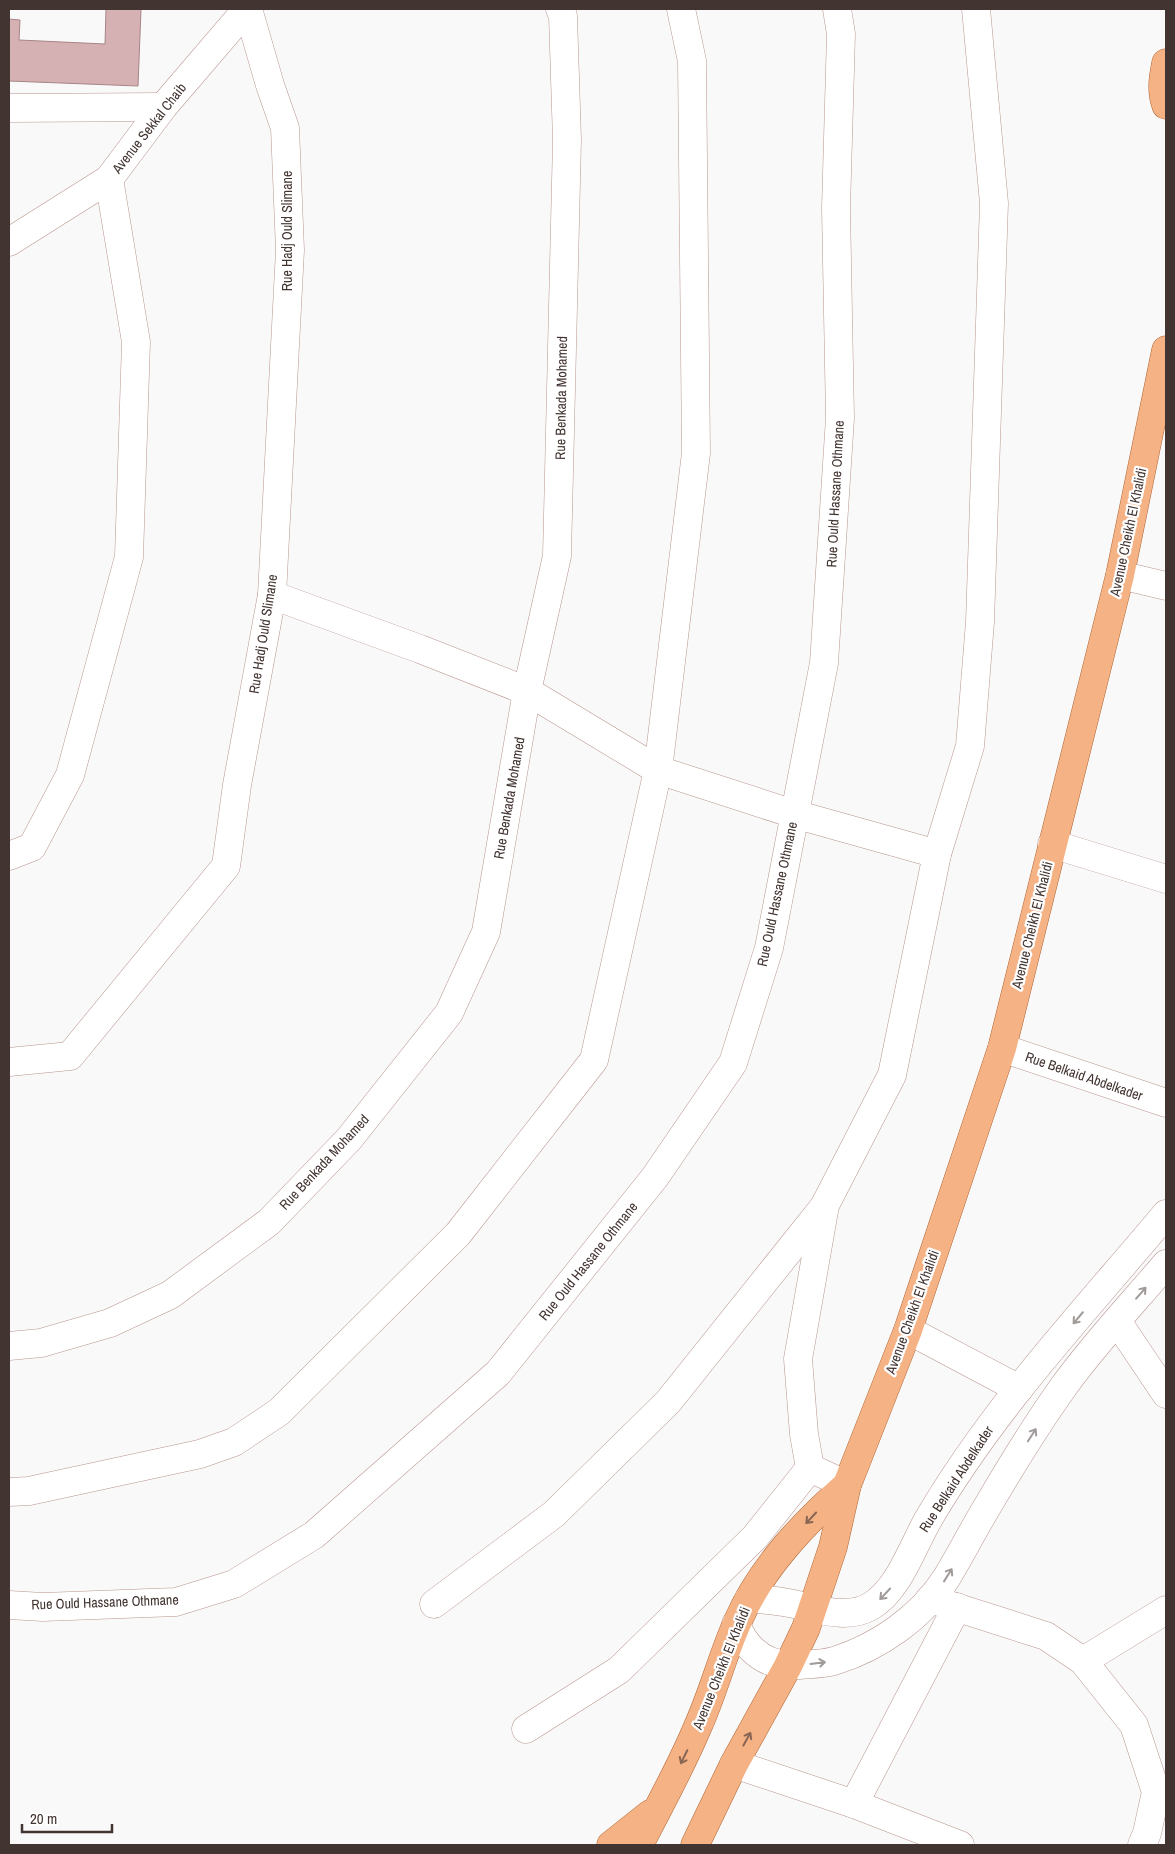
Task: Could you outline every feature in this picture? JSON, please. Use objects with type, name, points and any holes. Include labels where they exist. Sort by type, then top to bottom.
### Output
[{"type":"main road","points":[[1166,64],[1163,78],[1163,97],[1166,105]]},
{"type":"main road","name":"Avenue Cheikh El Khalidi","points":[[695,1845],[734,1764],[788,1666],[806,1628],[833,1547],[847,1485],[908,1330],[1002,1048],[1163,397],[1166,350]]},
{"type":"main road","name":"Avenue Cheikh El Khalidi","points":[[639,1845],[698,1727],[736,1624],[749,1599],[770,1567],[793,1538],[819,1510],[847,1485]]},
{"type":"main road","points":[[611,1845],[659,1807]]},
{"type":"street","name":"Avenue Sekkal Chaib","points":[[9,242],[109,179],[163,107],[248,9]]},
{"type":"street","name":"Rue Hadj Ould Slimane","points":[[9,1062],[70,1056],[226,866],[237,785],[272,595],[290,250],[285,128],[270,85],[248,9]]},
{"type":"street","name":"Rue Benkada Mohamed","points":[[9,1346],[41,1343],[110,1323],[162,1299],[269,1222],[349,1139],[449,1013],[486,932],[527,691],[557,556],[568,140],[563,16],[560,9]]},
{"type":"street","points":[[9,1492],[29,1491],[200,1454],[234,1442],[279,1412],[458,1234],[594,1060],[658,770],[696,453],[692,61],[680,9]]},
{"type":"street","name":"Rue Ould Hassane Othmane","points":[[9,1605],[43,1607],[176,1602],[234,1584],[314,1535],[498,1373],[655,1177],[733,1063],[769,948],[824,663],[840,418],[836,208],[841,34],[837,9]]},
{"type":"street","points":[[434,1604],[554,1514],[668,1402],[825,1205],[892,1075],[938,854],[970,746],[980,622],[994,204],[976,9]]},
{"type":"street","points":[[9,108],[163,107]]},
{"type":"street","points":[[9,856],[32,847],[70,775],[129,557],[136,342],[109,179]]},
{"type":"street","points":[[1120,575],[1166,586]]},
{"type":"street","points":[[272,595],[420,648],[527,691],[658,770],[794,814],[938,854]]},
{"type":"street","points":[[1052,844],[1166,879]]},
{"type":"street","name":"Rue Belkaid Abdelkader","points":[[1002,1048],[1166,1103]]},
{"type":"street","points":[[526,1729],[619,1670],[755,1537],[810,1468],[804,1434],[798,1359],[825,1205]]},
{"type":"street","name":"Rue Belkaid Abdelkader","points":[[749,1599],[781,1601],[845,1613],[870,1607],[883,1597],[893,1585],[922,1529],[970,1452],[1019,1389],[1166,1214]]},
{"type":"street","points":[[736,1624],[744,1640],[755,1653],[765,1660],[788,1666],[832,1661],[860,1651],[886,1637],[910,1620],[947,1577],[993,1498],[1079,1364],[1166,1264]]},
{"type":"street","points":[[1117,1321],[1166,1394]]},
{"type":"street","points":[[908,1330],[1019,1389]]},
{"type":"street","points":[[810,1468],[847,1485]]},
{"type":"street","points":[[930,1599],[1046,1636],[1083,1661],[1134,1724],[1156,1792],[1147,1833],[1142,1845]]},
{"type":"street","points":[[854,1804],[957,1607]]},
{"type":"street","points":[[1083,1661],[1166,1610]]},
{"type":"street","points":[[734,1764],[854,1804],[960,1845]]},
{"type":"building","points":[[106,9],[141,9],[138,86],[9,81],[9,19],[20,20],[19,40],[105,44]]}]
